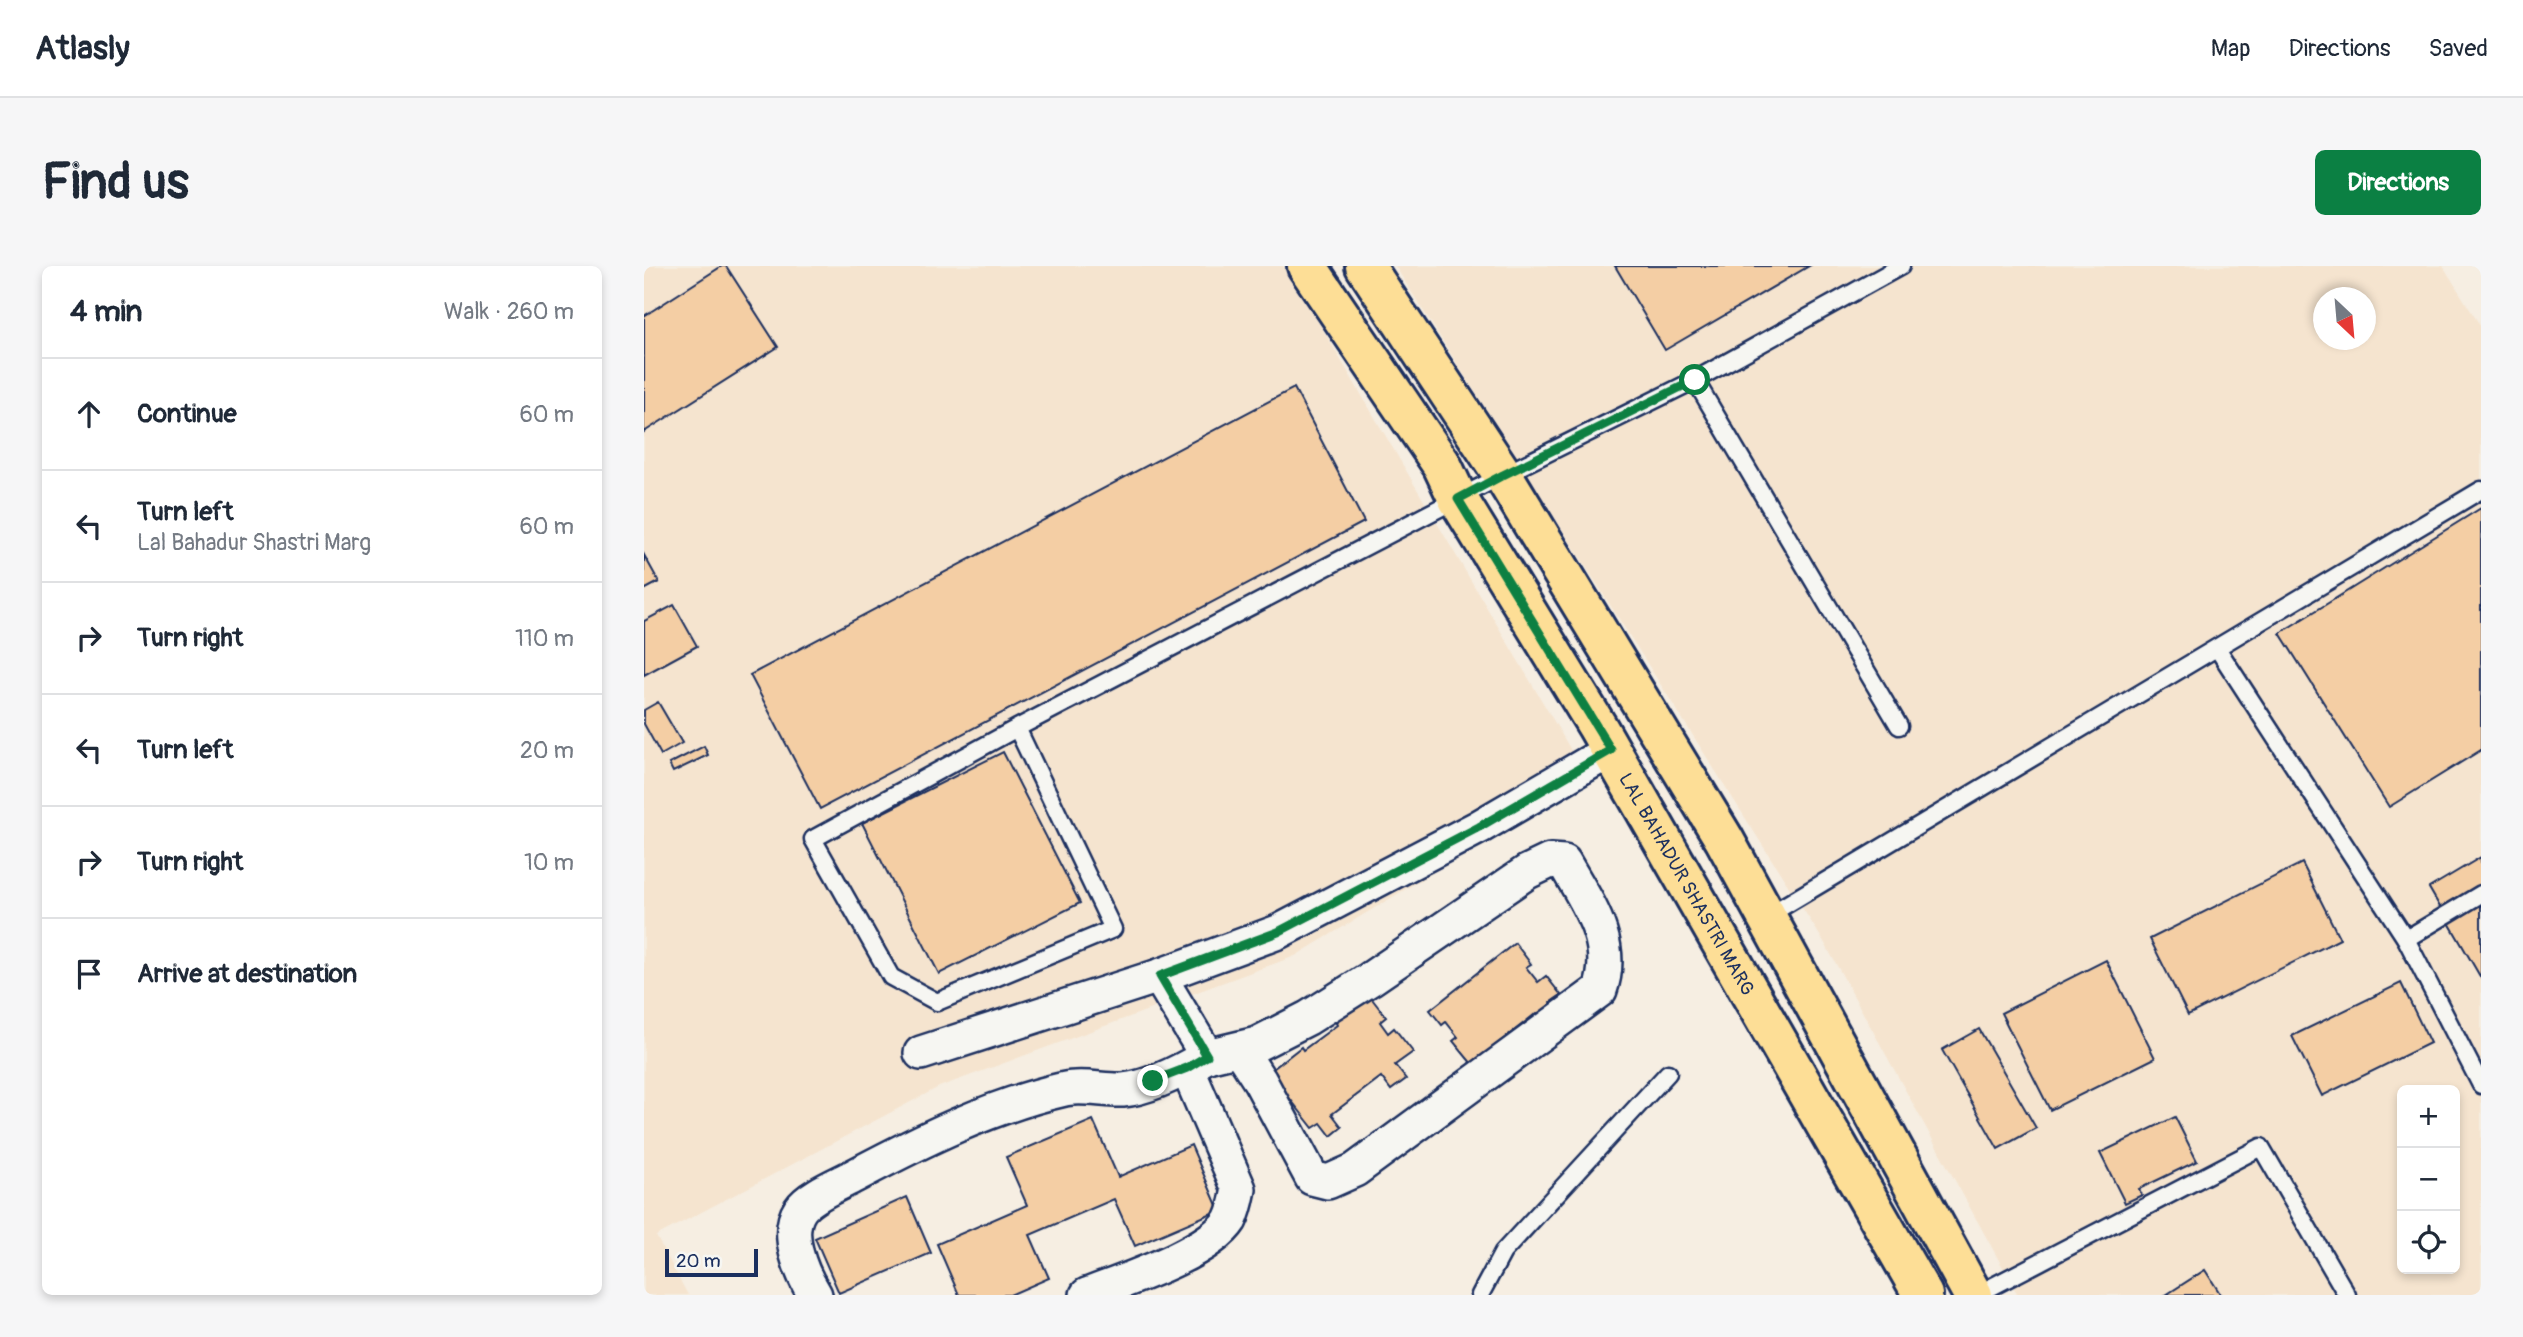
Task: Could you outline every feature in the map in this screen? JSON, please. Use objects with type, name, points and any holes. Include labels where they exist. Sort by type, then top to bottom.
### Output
[{"type":"main road","name":"LAL BAHADUR SHASTRI MARG","points":[[1307,266],[1442,465],[1458,499],[1611,750],[1918,1294]]},
{"type":"main road","points":[[1365,266],[1503,475],[1717,827],[1975,1295]]},
{"type":"street","points":[[921,1053],[1160,976],[1278,932],[1479,827],[1611,750]]},
{"type":"street","points":[[816,1295],[795,1254],[796,1224],[800,1210],[821,1193],[962,1122],[1022,1100],[1068,1088],[1102,1087],[1124,1090],[1197,1062],[1240,1049],[1257,1044],[1308,1018],[1527,872],[1550,861],[1564,862],[1602,935],[1606,950],[1606,972],[1600,990],[1355,1170],[1328,1182],[1312,1178],[1240,1049]]},
{"type":"street","points":[[1087,1295],[1147,1272],[1190,1251],[1215,1235],[1229,1221],[1239,1189],[1197,1062],[1160,976]]},
{"type":"lane","points":[[1017,728],[1113,929],[937,1002],[891,977],[813,839],[1017,728],[1503,475],[1695,380],[1901,266]]},
{"type":"lane","points":[[1695,380],[1899,726]]},
{"type":"lane","points":[[1768,916],[2481,491]]},
{"type":"lane","points":[[2217,648],[2406,939],[2481,1084]]},
{"type":"lane","points":[[2406,939],[2481,894]]},
{"type":"lane","points":[[1480,1295],[1503,1252],[1668,1073]]},
{"type":"lane","points":[[1975,1295],[2261,1147],[2347,1295]]},
{"type":"shaded area","points":[[644,266],[1283,266],[1588,779],[1295,956],[939,1087],[656,1236],[688,1295],[644,1295]]},
{"type":"shaded area","points":[[1395,266],[2443,266],[2481,327],[2481,1295],[2018,1295],[1824,942]]},
{"type":"building","points":[[726,266],[778,347],[644,432],[644,316]]},
{"type":"building","points":[[1615,266],[1809,266],[1665,350]]},
{"type":"building","points":[[1294,388],[1364,522],[820,809],[750,675]]},
{"type":"building","points":[[2481,508],[2481,750],[2389,807],[2280,633]]},
{"type":"building","points":[[644,555],[659,582],[644,590]]},
{"type":"building","points":[[674,605],[697,646],[644,675],[644,621]]},
{"type":"building","points":[[658,702],[682,743],[661,755],[644,724],[644,710]]},
{"type":"building","points":[[704,746],[708,755],[673,772],[669,764]]},
{"type":"building","points":[[1003,752],[1080,903],[939,974],[862,823]]},
{"type":"building","points":[[2481,857],[2481,978],[2429,888]]},
{"type":"building","points":[[2302,863],[2340,939],[2188,1015],[2150,939]]},
{"type":"building","points":[[1515,943],[1531,964],[1526,967],[1538,982],[1546,976],[1561,995],[1551,1002],[1559,1011],[1542,1025],[1534,1015],[1472,1064],[1453,1041],[1458,1037],[1446,1022],[1442,1025],[1430,1010]]},
{"type":"building","points":[[2106,960],[2155,1058],[2050,1110],[2001,1013]]},
{"type":"building","points":[[2401,983],[2430,1043],[2322,1096],[2292,1036]]},
{"type":"building","points":[[1369,995],[1386,1017],[1380,1022],[1388,1033],[1394,1028],[1413,1052],[1395,1065],[1406,1079],[1391,1090],[1381,1077],[1332,1114],[1342,1127],[1331,1136],[1321,1123],[1313,1128],[1269,1072],[1301,1047],[1303,1050],[1337,1025],[1335,1021]]},
{"type":"building","points":[[1979,1029],[2036,1128],[1998,1149],[1942,1050]]},
{"type":"building","points":[[2175,1117],[2197,1161],[2139,1189],[2142,1195],[2125,1203],[2100,1153]]},
{"type":"building","points":[[1093,1120],[1118,1177],[1191,1145],[1219,1210],[1135,1246],[1114,1199],[1030,1235],[1049,1278],[1010,1295],[959,1295],[937,1244],[1027,1205],[1006,1157]]},
{"type":"building","points":[[907,1197],[931,1253],[839,1293],[815,1238]]},
{"type":"building","points":[[2205,1270],[2221,1295],[2166,1295]]},
{"type":"route","points":[[1153,1081],[1187,1068],[1207,1056],[1160,976],[1278,932],[1479,827],[1611,750],[1458,499],[1695,380]]}]
